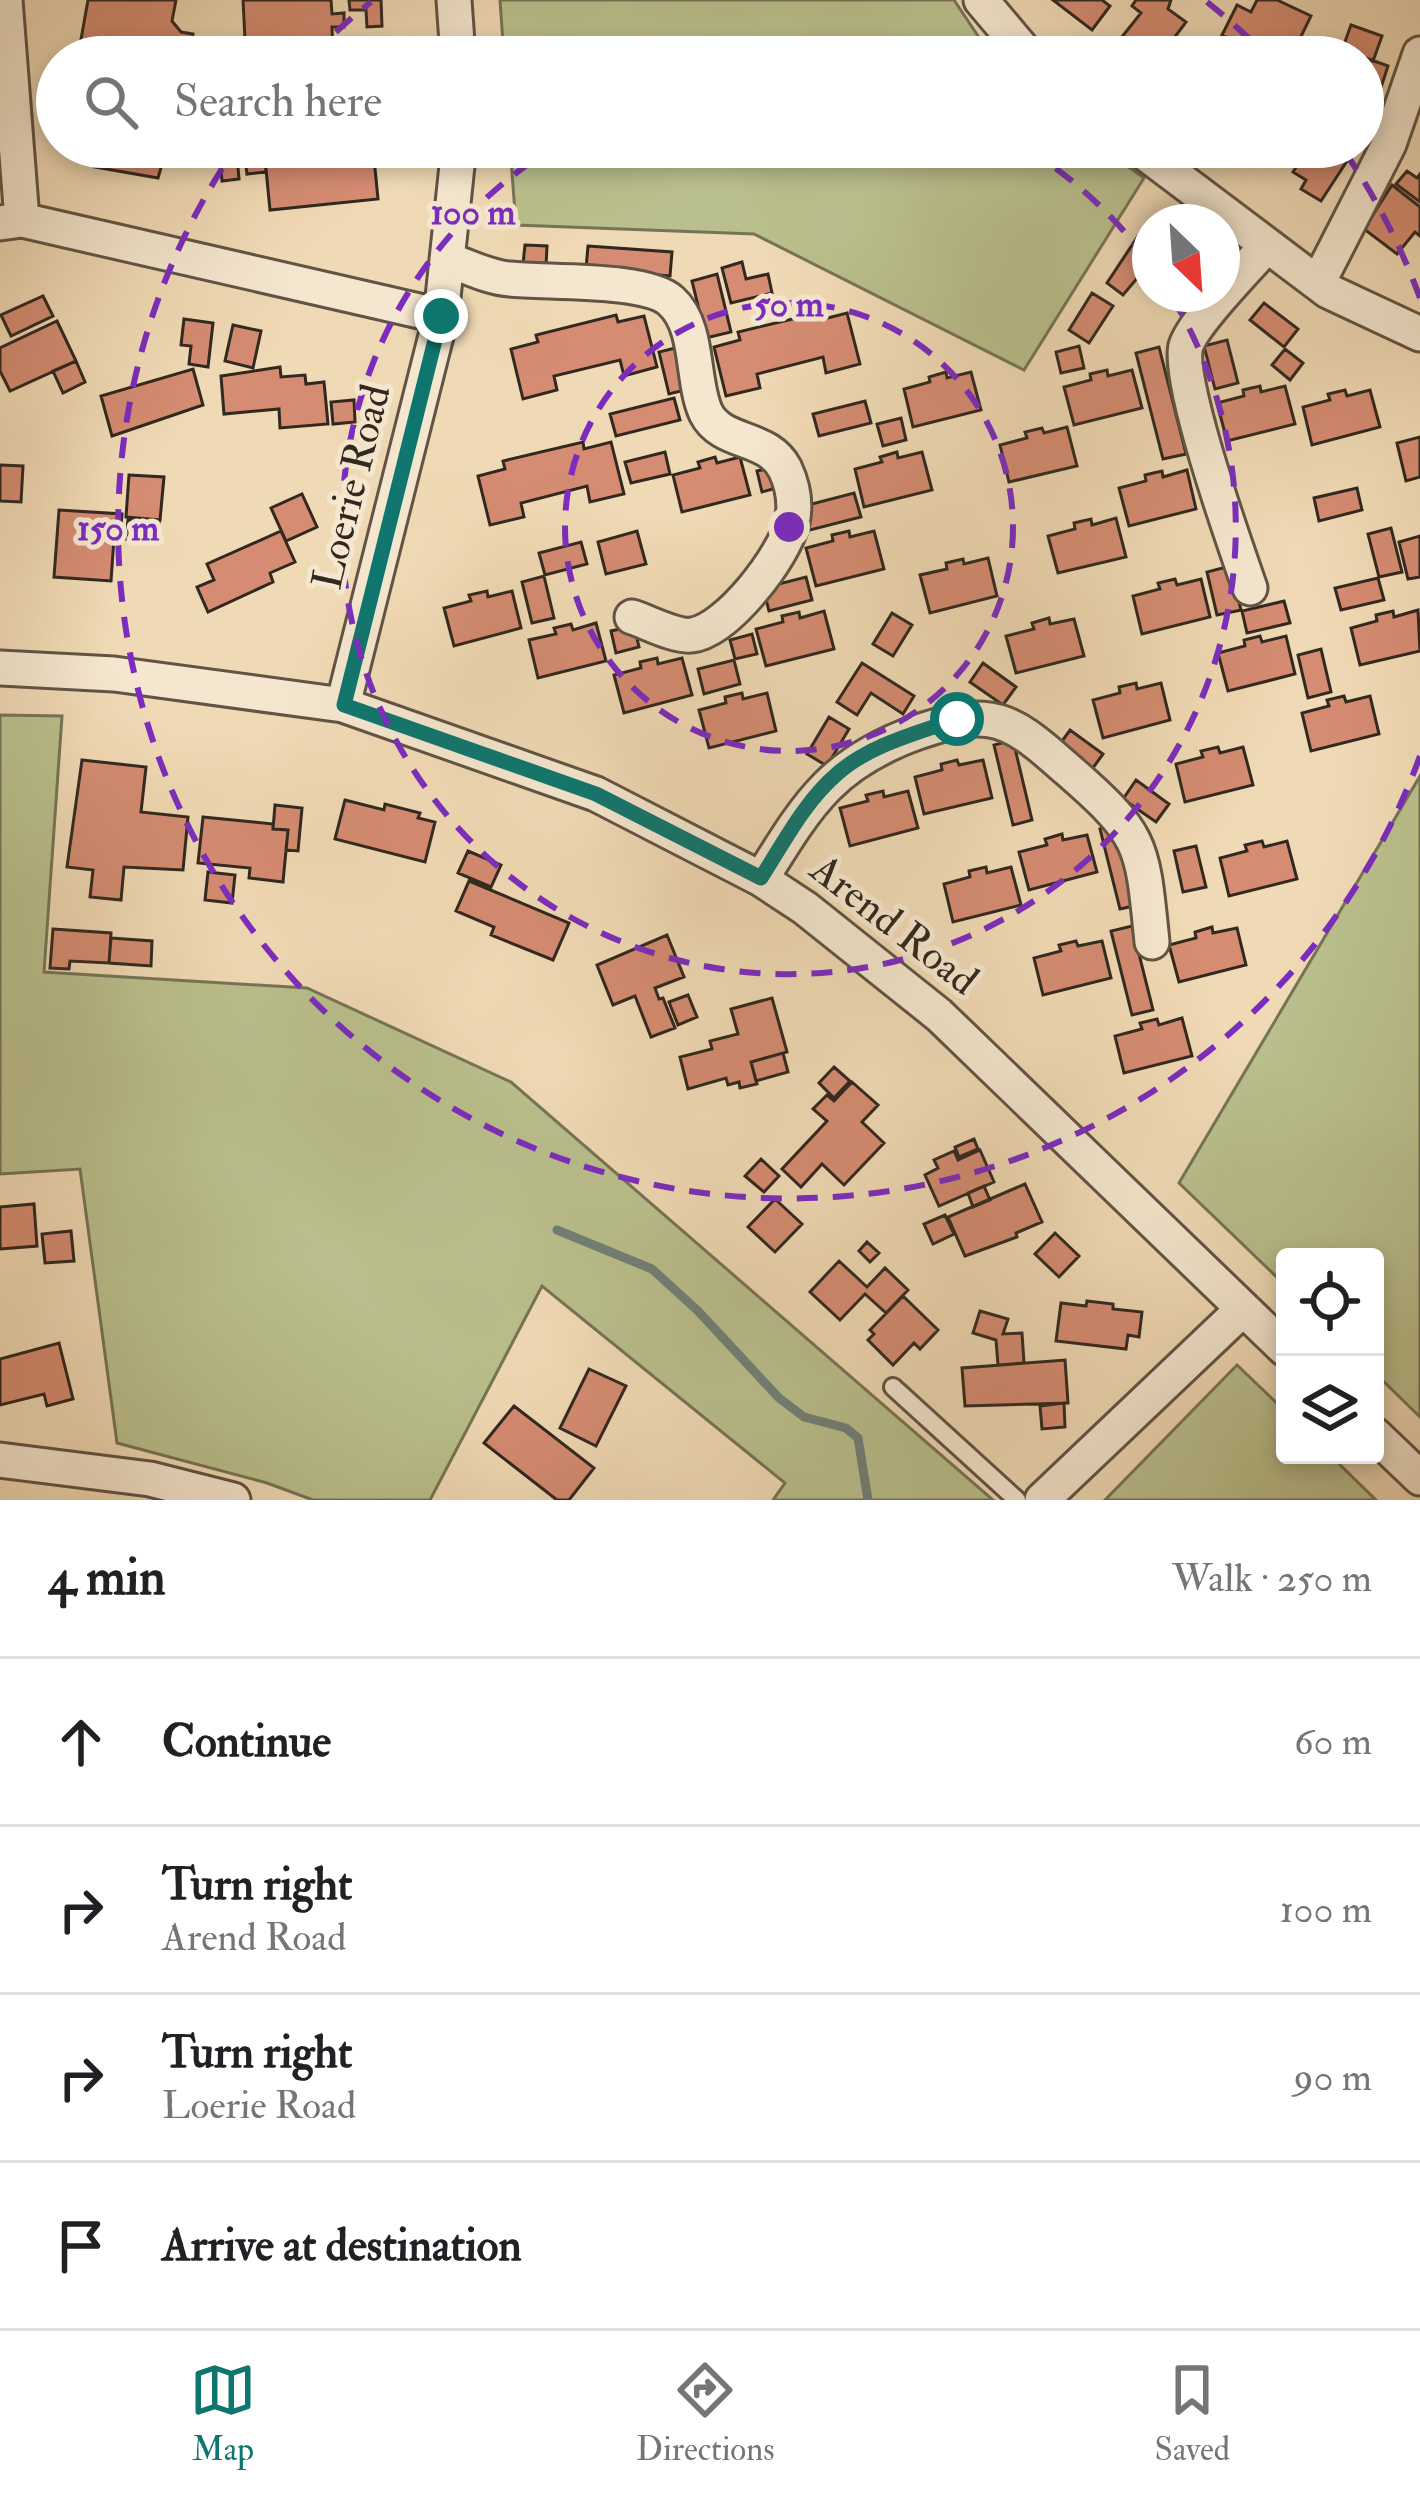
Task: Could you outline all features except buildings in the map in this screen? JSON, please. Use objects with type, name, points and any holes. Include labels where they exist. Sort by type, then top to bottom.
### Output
[{"type":"street","points":[[5,0],[11,221],[441,316]]},
{"type":"street","points":[[454,0],[457,36]]},
{"type":"street","points":[[981,0],[1011,36]]},
{"type":"street","points":[[1384,154],[1420,54]]},
{"type":"street","name":"Loerie Road","points":[[344,705],[441,316],[457,168]]},
{"type":"street","points":[[1165,168],[1318,283],[1420,334]]},
{"type":"street","points":[[1318,283],[1377,168]]},
{"type":"street","points":[[1250,588],[1194,406],[1185,348],[1193,331],[1267,245]]},
{"type":"street","points":[[449,260],[504,279],[622,286],[653,291],[671,301],[687,332],[705,410],[724,432],[762,445],[785,470],[794,505],[791,527],[778,552],[730,614],[711,629],[688,636],[632,617]]},
{"type":"street","name":"Arend Road","points":[[0,668],[113,674],[344,705],[596,794],[761,878],[939,1015],[1276,1340]]},
{"type":"street","points":[[761,878],[803,811],[839,771],[891,742],[957,719],[994,720],[1034,741],[1114,810],[1135,837],[1144,861],[1152,942]]},
{"type":"street","points":[[1042,1500],[1243,1309]]},
{"type":"street","points":[[1384,1444],[1420,1478]]},
{"type":"street","points":[[0,1460],[150,1479],[233,1500]]},
{"type":"lane","points":[[893,1388],[1018,1500]]},
{"type":"green space","points":[[500,0],[954,0],[978,36],[503,36]]},
{"type":"green space","points":[[512,168],[1130,168],[1144,178],[1024,370],[754,234],[516,225]]},
{"type":"green space","points":[[0,715],[62,716],[44,972],[307,988],[511,1082],[993,1500],[773,1500],[785,1483],[542,1286],[430,1500],[313,1500],[117,1443],[80,1169],[0,1174]]},
{"type":"green space","points":[[1420,776],[1420,1417],[1384,1382],[1384,1248],[1276,1248],[1276,1276],[1179,1183]]},
{"type":"green space","points":[[1237,1365],[1276,1402],[1276,1464],[1339,1464],[1376,1500],[1105,1500]]},
{"type":"waterway","points":[[557,1230],[652,1269],[779,1398],[804,1417],[846,1428],[858,1438],[868,1500]]},
{"type":"route","points":[[441,316],[344,705],[596,794],[761,878],[803,811],[839,771],[891,742],[957,719]]}]
